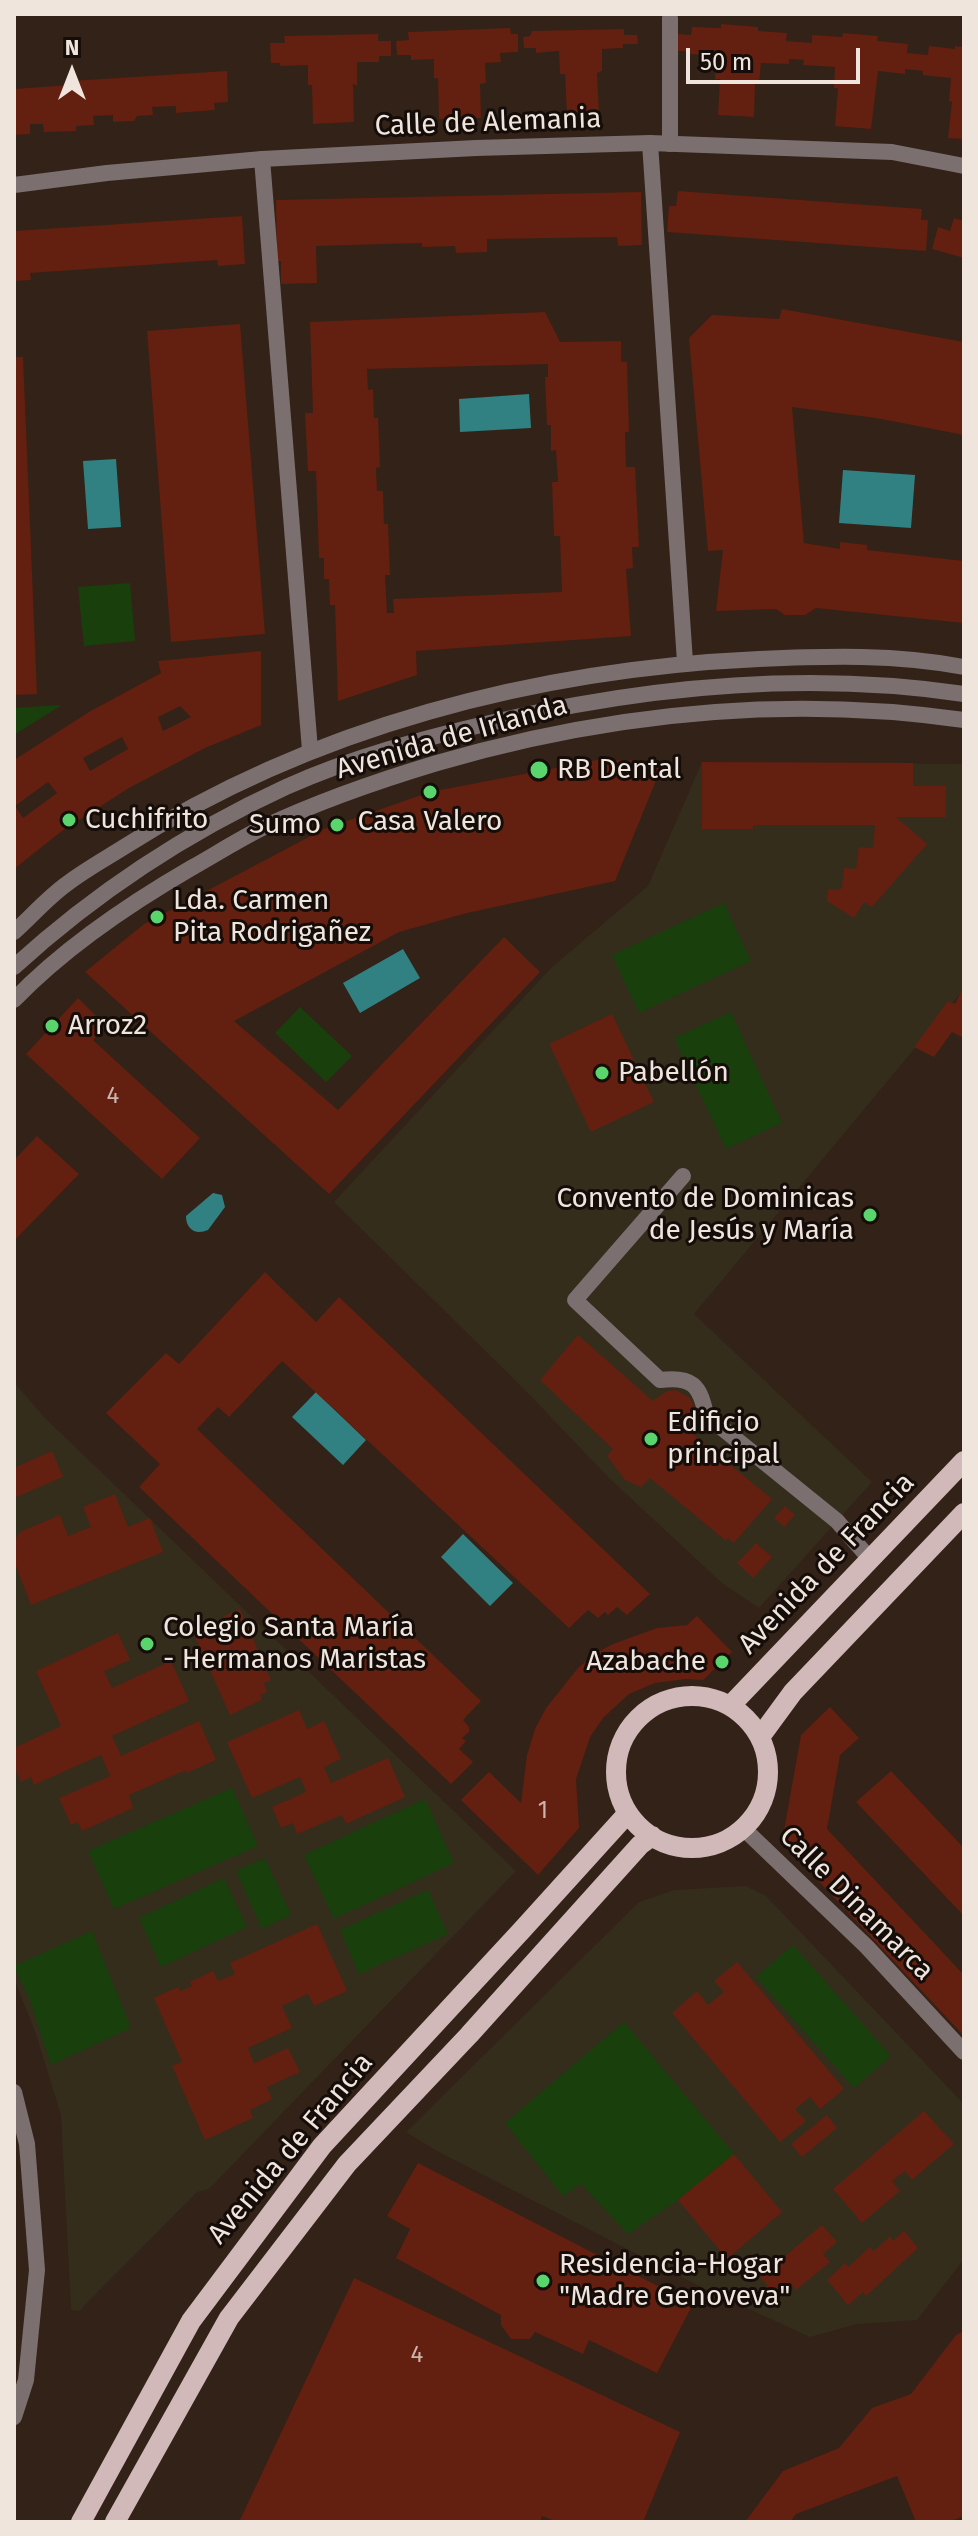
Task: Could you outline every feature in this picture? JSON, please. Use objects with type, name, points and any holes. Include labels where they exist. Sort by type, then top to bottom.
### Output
[{"type":"main road","name":"Avenida de Francia","points":[[731,1705],[964,1461]]},
{"type":"main road","points":[[760,1737],[793,1692],[964,1513]]},
{"type":"main road","points":[[681,1696],[707,1696],[731,1705],[760,1737],[767,1755],[769,1775],[765,1795],[756,1813],[743,1828],[727,1839],[709,1846],[689,1848],[670,1845],[652,1836],[628,1813],[618,1789],[616,1764],[622,1740],[637,1719],[657,1703],[681,1696]]},
{"type":"main road","name":"Avenida de Francia","points":[[81,2522],[191,2321],[322,2146],[628,1813]]},
{"type":"main road","name":"Avenida de Francia","points":[[115,2522],[229,2318],[347,2164],[469,2035],[640,1845],[652,1836]]},
{"type":"street","points":[[670,18],[670,144]]},
{"type":"street","points":[[650,143],[685,662]]},
{"type":"street","name":"Calle de Alemania","points":[[14,185],[262,159],[650,143],[892,152],[964,166]]},
{"type":"street","points":[[262,159],[310,750]]},
{"type":"street","name":"Avenida de Irlanda","points":[[14,932],[67,883],[204,799],[310,750],[475,699],[630,669],[685,662],[851,655],[964,667]]},
{"type":"street","name":"Avenida de Irlanda","points":[[14,967],[59,928],[200,831],[310,777],[398,746],[556,708],[688,688],[779,683],[859,684],[964,694]]},
{"type":"street","name":"Avenida de Irlanda","points":[[14,1000],[75,946],[152,891],[260,829],[356,788],[453,759],[549,734],[689,712],[835,708],[910,712],[964,720]]},
{"type":"street","points":[[683,1176],[575,1300],[660,1380],[685,1380],[695,1385],[702,1394],[706,1415],[837,1521],[870,1559]]},
{"type":"street","name":"Calle Dinamarca","points":[[743,1828],[867,1947],[964,2052]]},
{"type":"street","points":[[14,2092],[27,2144],[37,2270],[26,2380],[14,2417]]},
{"type":"shaded area","points":[[702,762],[964,764],[964,989],[694,1314],[872,1482],[759,1608],[723,1584],[609,1478],[525,1390],[334,1202],[552,967],[648,886]]},
{"type":"shaded area","name":"Colegio Santa María - Hermanos Maristas","points":[[14,1382],[44,1417],[516,1871],[209,2189],[197,2192],[79,2311],[71,2310],[61,2115],[35,2031],[14,1979]]},
{"type":"shaded area","points":[[746,1886],[766,1896],[964,2104],[964,2259],[917,2320],[857,2324],[810,2337],[699,2286],[406,2132],[639,1902],[674,1890]]},
{"type":"green space","points":[[130,583],[135,641],[84,646],[78,587]]},
{"type":"green space","points":[[62,705],[14,735],[14,708]]},
{"type":"green space","points":[[724,903],[751,961],[639,1013],[612,955]]},
{"type":"green space","points":[[300,1007],[352,1056],[326,1082],[275,1033]]},
{"type":"green space","points":[[731,1012],[782,1123],[726,1149],[674,1038]]},
{"type":"green space","points":[[232,1788],[258,1846],[114,1909],[88,1851]]},
{"type":"green space","points":[[425,1799],[454,1863],[334,1919],[304,1855]]},
{"type":"green space","points":[[265,1858],[291,1915],[262,1929],[236,1871]]},
{"type":"green space","points":[[224,1878],[247,1927],[161,1967],[139,1918]]},
{"type":"green space","points":[[428,1890],[448,1934],[359,1974],[340,1930]]},
{"type":"green space","points":[[92,1931],[131,2028],[51,2065],[29,1997],[14,1966]]},
{"type":"green space","points":[[793,1945],[891,2056],[854,2088],[756,1977]]},
{"type":"green space","points":[[624,2022],[734,2154],[678,2200],[628,2234],[581,2184],[563,2196],[505,2123]]},
{"type":"water","points":[[529,394],[531,428],[460,432],[459,399]]},
{"type":"water","points":[[116,459],[121,527],[88,529],[83,461]]},
{"type":"water","points":[[843,470],[915,475],[911,528],[839,523]]},
{"type":"water","points":[[403,949],[420,978],[360,1013],[343,983]]},
{"type":"water","points":[[213,1193],[222,1195],[225,1207],[208,1230],[192,1230],[186,1216]]},
{"type":"water","points":[[316,1392],[366,1440],[343,1465],[292,1417]]},
{"type":"water","points":[[463,1534],[513,1583],[490,1606],[441,1557]]},
{"type":"building","points":[[721,24],[787,33],[786,41],[812,43],[812,35],[842,37],[843,33],[878,36],[877,41],[908,44],[907,53],[928,55],[929,46],[964,47],[964,139],[948,138],[951,78],[923,75],[923,71],[905,69],[905,74],[878,71],[871,129],[835,126],[838,88],[834,88],[835,67],[803,65],[804,60],[789,59],[789,64],[761,63],[759,83],[755,83],[754,117],[718,115],[720,79],[715,79],[716,55],[677,51],[678,34],[691,35],[692,27],[721,28]]},
{"type":"building","points":[[510,28],[511,34],[518,34],[518,52],[500,53],[501,62],[485,63],[486,83],[480,84],[481,118],[439,119],[438,78],[434,78],[434,59],[411,60],[411,55],[397,55],[396,41],[409,40],[408,32]]},
{"type":"building","points":[[624,29],[624,35],[637,35],[638,44],[602,49],[602,71],[597,73],[599,114],[567,115],[565,74],[560,74],[559,51],[536,53],[536,48],[524,48],[523,37],[530,36],[532,31]]},
{"type":"building","points":[[378,34],[378,41],[391,41],[391,56],[379,56],[379,62],[357,62],[357,86],[353,84],[354,122],[313,124],[308,65],[280,66],[280,63],[271,63],[270,43],[285,43],[284,36]]},
{"type":"building","points":[[227,71],[228,102],[214,103],[215,110],[176,113],[176,106],[152,107],[153,115],[137,116],[134,121],[113,122],[113,115],[93,116],[94,125],[76,126],[76,131],[44,132],[43,124],[30,124],[30,134],[14,135],[14,89],[71,85],[72,81]]},
{"type":"building","points":[[678,191],[922,209],[921,220],[928,220],[926,251],[667,232],[669,206],[676,206]]},
{"type":"building","points":[[641,192],[642,245],[618,246],[617,237],[487,239],[487,252],[456,253],[455,246],[422,247],[422,243],[316,246],[317,283],[281,284],[281,261],[277,261],[276,200]]},
{"type":"building","points":[[242,216],[245,264],[218,266],[217,260],[30,273],[31,280],[15,281],[14,231]]},
{"type":"building","points":[[954,218],[964,221],[964,258],[932,249],[938,227],[950,231]]},
{"type":"building","points":[[782,309],[964,342],[964,435],[876,418],[792,407],[804,543],[840,549],[840,542],[867,545],[867,550],[964,561],[964,623],[816,608],[805,615],[785,615],[776,609],[716,611],[723,550],[708,551],[689,338],[712,315],[779,319]]},
{"type":"building","points":[[545,312],[560,342],[621,341],[621,362],[627,362],[629,432],[625,432],[626,467],[635,467],[639,547],[632,547],[633,568],[626,569],[631,636],[416,651],[417,675],[338,701],[335,605],[330,605],[329,579],[324,579],[324,558],[319,558],[316,471],[308,471],[305,413],[313,413],[310,322]],"holes":[[[548,364],[548,377],[545,377],[547,425],[551,425],[551,451],[556,450],[558,482],[552,482],[554,536],[560,536],[562,592],[393,599],[394,613],[387,613],[385,575],[390,575],[388,524],[384,524],[383,491],[377,491],[376,468],[380,467],[378,418],[374,418],[373,389],[368,390],[367,369]]]},
{"type":"building","points":[[240,324],[265,634],[171,642],[147,331]]},
{"type":"building","points":[[14,357],[23,357],[37,694],[14,695]]},
{"type":"building","points":[[261,651],[261,725],[205,748],[129,788],[62,831],[14,869],[14,760],[89,712],[161,673],[158,661]],"holes":[[[180,706],[191,717],[163,731],[158,717]],[[122,737],[128,749],[90,771],[83,758]],[[48,782],[57,793],[23,818],[15,806]]]},
{"type":"building","points":[[597,760],[664,761],[615,881],[467,913],[399,932],[234,1021],[338,1110],[504,937],[540,972],[329,1194],[85,972],[144,924],[324,829],[430,792]]},
{"type":"building","points":[[702,762],[913,763],[913,786],[946,786],[946,817],[896,817],[927,844],[872,907],[864,902],[854,918],[827,901],[828,889],[842,888],[844,868],[856,869],[859,847],[873,848],[875,825],[753,825],[753,829],[702,829]]},
{"type":"building","points":[[964,986],[964,1038],[952,1032],[934,1057],[914,1047],[948,1001],[955,1004]]},
{"type":"building","points":[[78,998],[106,1026],[93,1040],[200,1138],[162,1179],[26,1054]]},
{"type":"building","name":"Pabellón","points":[[612,1014],[654,1102],[591,1132],[549,1044]]},
{"type":"building","points":[[37,1136],[79,1174],[14,1241],[14,1160]]},
{"type":"building","points":[[265,1272],[316,1322],[339,1297],[650,1594],[627,1615],[617,1607],[608,1615],[605,1612],[598,1618],[588,1610],[569,1628],[282,1361],[229,1417],[218,1407],[197,1429],[481,1701],[463,1720],[469,1732],[462,1738],[466,1741],[459,1749],[473,1762],[451,1784],[139,1487],[160,1464],[106,1413],[166,1353],[179,1364]]},
{"type":"building","name":"Edificio principal","points":[[578,1335],[653,1401],[667,1391],[676,1390],[690,1398],[695,1410],[688,1430],[772,1499],[734,1543],[728,1538],[726,1541],[650,1478],[641,1487],[625,1480],[607,1456],[613,1449],[540,1380]]},
{"type":"building","points":[[52,1451],[63,1477],[14,1498],[14,1468]]},
{"type":"building","points":[[115,1494],[128,1527],[150,1518],[163,1552],[31,1605],[14,1561],[14,1541],[20,1532],[60,1515],[68,1536],[91,1527],[83,1507]]},
{"type":"building","points":[[785,1506],[795,1515],[784,1527],[774,1518]]},
{"type":"building","points":[[756,1543],[772,1557],[753,1578],[737,1563]]},
{"type":"building","points":[[240,1609],[271,1680],[264,1683],[267,1692],[260,1695],[262,1700],[230,1715],[195,1637],[227,1623],[224,1616]]},
{"type":"building","points":[[697,1616],[732,1652],[703,1680],[655,1683],[629,1694],[603,1718],[590,1737],[576,1779],[579,1828],[538,1875],[461,1800],[489,1772],[521,1803],[527,1755],[535,1729],[546,1708],[578,1668],[594,1654],[613,1644],[657,1628],[687,1625]]},
{"type":"building","points":[[118,1633],[130,1660],[104,1671],[112,1688],[171,1661],[189,1701],[112,1736],[121,1756],[199,1721],[216,1760],[129,1795],[133,1808],[82,1831],[78,1822],[71,1825],[59,1798],[110,1776],[101,1755],[34,1785],[31,1777],[21,1782],[14,1766],[14,1748],[61,1726],[36,1671]]},
{"type":"building","points":[[830,1707],[859,1738],[840,1755],[827,1829],[964,1975],[964,2036],[782,1842],[801,1735]]},
{"type":"building","points":[[299,1710],[307,1729],[324,1721],[341,1759],[324,1767],[331,1783],[388,1758],[405,1797],[346,1824],[342,1815],[297,1834],[293,1823],[281,1828],[272,1807],[306,1792],[300,1777],[252,1798],[227,1742]]},
{"type":"building","points":[[891,1771],[964,1848],[964,1916],[856,1802]]},
{"type":"building","points":[[317,1924],[347,1991],[314,2006],[308,1994],[282,2006],[292,2028],[248,2048],[254,2063],[288,2048],[300,2072],[267,2087],[272,2099],[250,2110],[253,2118],[205,2140],[172,2066],[182,2062],[154,1998],[178,1987],[180,1991],[192,1986],[190,1982],[213,1971],[218,1981],[235,1974],[230,1963]]},
{"type":"building","points":[[737,1962],[844,2089],[820,2109],[810,2097],[795,2109],[806,2121],[780,2142],[672,2013],[697,1991],[708,2005],[724,1992],[714,1981]]},
{"type":"building","points":[[924,2111],[954,2144],[912,2180],[905,2171],[892,2181],[900,2191],[862,2223],[833,2189]]},
{"type":"building","points":[[827,2115],[837,2128],[802,2157],[791,2144]]},
{"type":"building","points":[[734,2154],[782,2212],[727,2259],[678,2200]]},
{"type":"building","name":"Residencia-Hogar \"Madre Genoveva\"","points":[[418,2163],[693,2304],[657,2373],[589,2340],[583,2354],[535,2332],[530,2339],[511,2339],[501,2325],[501,2315],[396,2258],[410,2229],[387,2216]]},
{"type":"building","points":[[822,2225],[837,2242],[823,2254],[830,2262],[796,2290],[790,2283],[775,2295],[760,2277]]},
{"type":"building","points":[[904,2231],[918,2248],[866,2296],[863,2292],[848,2305],[827,2280],[845,2263],[848,2267],[870,2247],[874,2251],[890,2236],[893,2241]]},
{"type":"building","points":[[354,2278],[680,2432],[643,2522],[558,2522],[542,2516],[540,2522],[239,2522]]},
{"type":"building","points":[[964,2331],[964,2516],[948,2522],[916,2522],[897,2476],[796,2514],[790,2522],[745,2522],[783,2471],[839,2448],[872,2408],[911,2394],[956,2335]]},
{"type":"place","name":"RB Dental","points":[[539,770]]},
{"type":"place","name":"Casa Valero","points":[[430,792]]},
{"type":"place","name":"Cuchifrito","points":[[69,820]]},
{"type":"place","name":"Sumo","points":[[337,825]]},
{"type":"place","name":"Lda. Carmen Pita Rodrigañez","points":[[157,917]]},
{"type":"place","name":"Arroz2","points":[[52,1026]]},
{"type":"place","name":"Pabellón","points":[[602,1073]]},
{"type":"place","name":"Convento de Dominicas de Jesús y María","points":[[870,1215]]},
{"type":"place","name":"Edificio principal","points":[[651,1439]]},
{"type":"place","name":"Colegio Santa María - Hermanos Maristas","points":[[147,1644]]},
{"type":"place","name":"Azabache","points":[[722,1662]]},
{"type":"place","name":"Residencia-Hogar \"Madre Genoveva\"","points":[[543,2281]]}]
